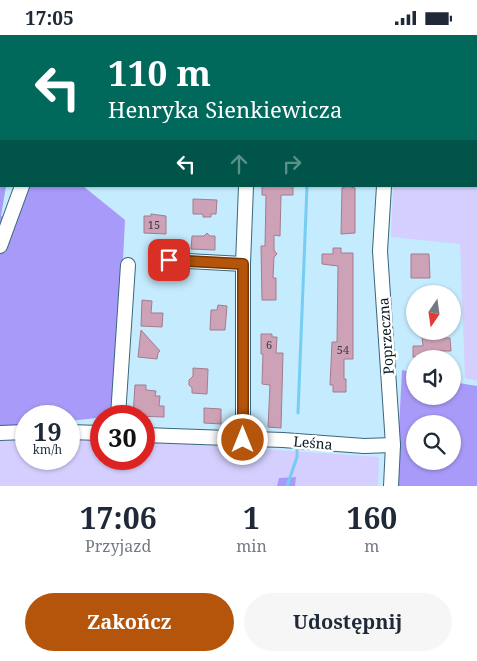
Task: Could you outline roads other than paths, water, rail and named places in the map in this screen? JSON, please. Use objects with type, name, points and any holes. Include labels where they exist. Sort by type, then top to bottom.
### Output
[{"type":"street","points":[[0,246],[22,187]]},
{"type":"street","points":[[243,440],[243,264],[246,187]]},
{"type":"street","name":"Poprzeczna","points":[[384,187],[380,251],[393,445],[391,486]]},
{"type":"street","points":[[169,260],[243,264]]},
{"type":"street","points":[[119,405],[128,265]]},
{"type":"street","points":[[0,433],[15,433]]},
{"type":"street","name":"Leśna","points":[[155,436],[282,440],[364,446],[393,445]]},
{"type":"waterway","points":[[298,413],[307,187]]},
{"type":"waterway","points":[[287,486],[297,457],[297,450]]}]
